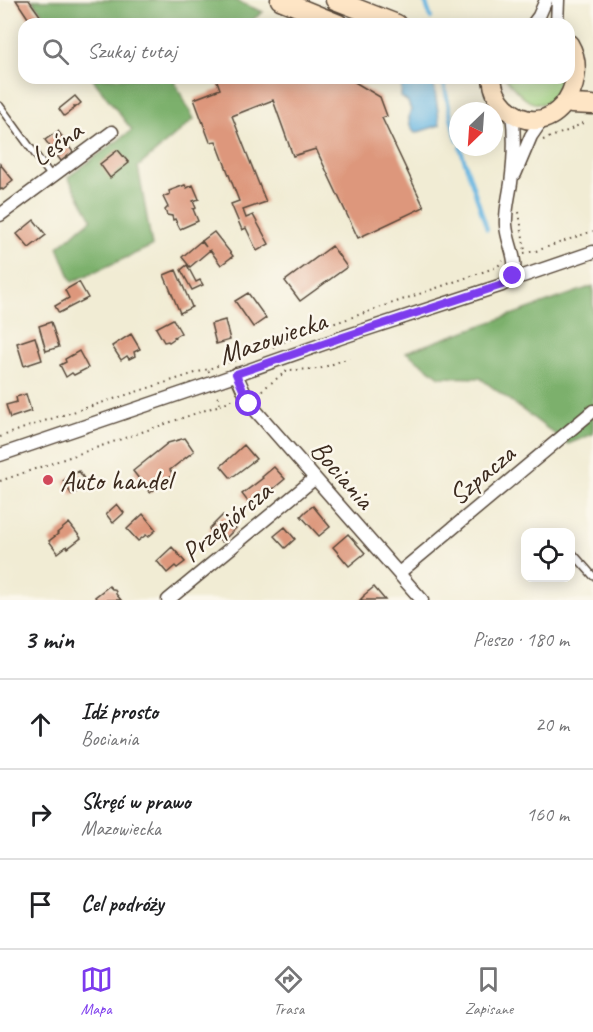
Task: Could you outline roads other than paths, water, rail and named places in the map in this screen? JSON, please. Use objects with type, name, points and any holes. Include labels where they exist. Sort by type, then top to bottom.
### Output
[{"type":"main road","points":[[280,0],[324,18]]},
{"type":"main road","points":[[335,0],[382,18]]},
{"type":"main road","points":[[490,84],[500,101],[512,113],[527,119],[542,120],[553,117],[563,112],[571,104],[581,85],[582,74],[587,66],[575,51]]},
{"type":"main road","points":[[571,104],[593,105]]},
{"type":"street","points":[[538,18],[546,0]]},
{"type":"street","points":[[557,18],[558,0]]},
{"type":"street","points":[[512,113],[514,130],[506,226],[509,242],[520,254],[513,276]]},
{"type":"street","points":[[511,183],[531,136],[542,120]]},
{"type":"street","name":"Leśna","points":[[0,215],[112,132]]},
{"type":"street","name":"Mazowiecka","points":[[0,455],[502,285],[513,276],[523,276],[593,252]]},
{"type":"street","name":"Bociania","points":[[236,374],[249,404],[399,573],[419,599]]},
{"type":"street","name":"Szpacza","points":[[399,573],[593,411]]},
{"type":"street","name":"Przepiórcza","points":[[168,600],[314,479]]},
{"type":"lane","points":[[0,106],[51,176]]},
{"type":"lane","points":[[575,556],[593,576]]},
{"type":"water","points":[[402,84],[434,84],[440,125],[415,133],[409,122],[411,110],[408,102],[401,97]]},
{"type":"waterway","points":[[423,0],[431,18]]},
{"type":"waterway","points":[[444,84],[449,108]]},
{"type":"waterway","points":[[463,156],[487,229]]},
{"type":"place","name":"Auto handel","points":[[48,480]]}]
